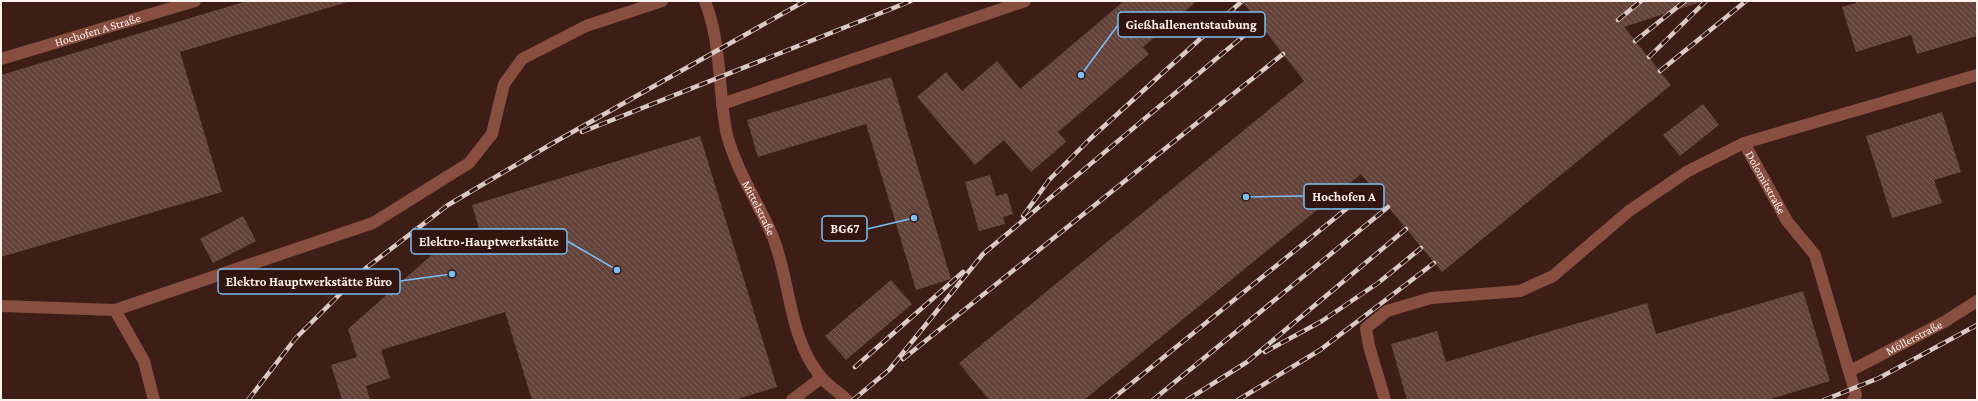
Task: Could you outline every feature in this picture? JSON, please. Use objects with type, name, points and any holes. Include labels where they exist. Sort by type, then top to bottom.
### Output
[{"type":"street","name":"Hochofen A Straße","points":[[1,59],[194,1]]},
{"type":"street","points":[[1,306],[115,310],[373,222],[469,163],[492,134],[504,84],[522,59],[586,26],[662,1]]},
{"type":"street","name":"Mittelstraße","points":[[706,1],[712,22],[717,50],[722,104],[727,135],[736,163],[765,219],[779,257],[794,324],[800,343],[808,359],[821,378],[847,400]]},
{"type":"street","points":[[722,104],[1025,1]]},
{"type":"street","name":"Dolomitstraße","points":[[1853,400],[1856,395],[1850,371],[1815,255],[1786,221],[1744,143],[1977,76]]},
{"type":"street","points":[[1385,400],[1369,346],[1366,328],[1387,311],[1432,298],[1520,291],[1553,276],[1629,211],[1688,170],[1744,143]]},
{"type":"street","name":"Möllerstraße","points":[[1850,371],[1944,322],[1977,301]]},
{"type":"street","points":[[115,310],[144,361],[154,400]]},
{"type":"street","points":[[792,400],[821,378]]},
{"type":"building","points":[[247,1],[351,1],[180,52],[222,192],[1,257],[1,75]]},
{"type":"building","points":[[1124,1],[1197,1],[1143,47],[1149,54],[1058,132],[1066,142],[1031,172],[1004,140],[975,165],[917,97],[946,72],[962,91],[997,61],[1020,89]]},
{"type":"building","points":[[1242,1],[1704,1],[1624,27],[1671,85],[1442,272],[1361,174],[1084,400],[989,400],[959,363],[1304,81]]},
{"type":"building","points":[[1856,1],[1977,1],[1977,36],[1917,54],[1911,35],[1856,52],[1842,7],[1856,3]]},
{"type":"building","points":[[891,77],[951,279],[916,290],[866,124],[758,157],[747,120]]},
{"type":"building","points":[[1703,104],[1719,125],[1680,156],[1663,135]]},
{"type":"building","points":[[1942,112],[1961,172],[1934,180],[1942,203],[1892,218],[1866,136]]},
{"type":"building","points":[[700,136],[777,387],[734,400],[532,400],[505,312],[381,350],[390,378],[366,386],[370,400],[342,400],[331,365],[357,357],[348,329],[452,237],[479,228],[472,205]]},
{"type":"building","points":[[990,175],[996,196],[1007,193],[1013,214],[1003,217],[1005,224],[979,231],[965,182]]},
{"type":"building","points":[[243,216],[256,241],[213,263],[200,239]]},
{"type":"building","points":[[891,280],[912,304],[846,360],[825,336]]},
{"type":"building","points":[[1803,291],[1830,381],[1767,400],[1407,400],[1391,344],[1437,331],[1446,362],[1647,303],[1656,334]]},
{"type":"railway","points":[[248,400],[295,339],[366,268],[448,205],[553,143],[805,1]]},
{"type":"railway","points":[[582,132],[911,1]]},
{"type":"railway","points":[[1023,216],[1049,180],[1091,138],[1242,1]]},
{"type":"railway","points":[[1618,20],[1641,1]]},
{"type":"railway","points":[[1635,41],[1685,1]]},
{"type":"railway","points":[[1649,57],[1706,1]]},
{"type":"railway","points":[[1660,71],[1746,1]]},
{"type":"railway","points":[[853,400],[889,370],[983,254],[1259,23]]},
{"type":"railway","points":[[903,359],[1283,54]]},
{"type":"railway","points":[[1111,400],[1372,188]]},
{"type":"railway","points":[[1153,400],[1388,207]]},
{"type":"railway","points":[[1187,400],[1247,362],[1406,229]]},
{"type":"railway","points":[[1265,352],[1322,321],[1378,283],[1421,248]]},
{"type":"railway","points":[[1238,400],[1320,350],[1434,263]]},
{"type":"railway","points":[[855,367],[963,272]]},
{"type":"railway","points":[[1824,400],[1879,378],[1977,325]]},
{"type":"place","name":"Gießhallenentstaubung","points":[[1081,75]]},
{"type":"place","name":"Hochofen A","points":[[1246,197]]},
{"type":"place","name":"BG67","points":[[914,218]]},
{"type":"place","name":"Elektro-Hauptwerkstätte","points":[[617,270]]},
{"type":"place","name":"Elektro Hauptwerkstätte Büro","points":[[452,274]]}]
